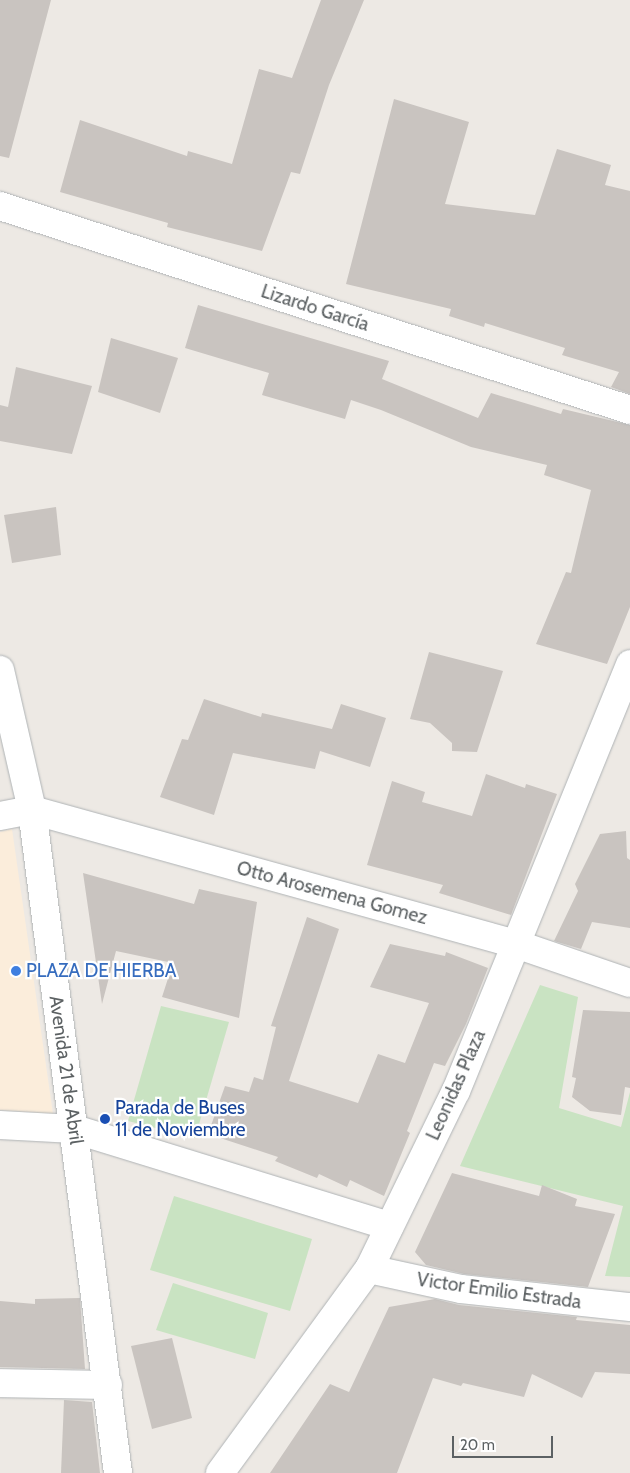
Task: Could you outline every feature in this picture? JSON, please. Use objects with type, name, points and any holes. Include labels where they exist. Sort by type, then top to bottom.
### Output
[{"type":"street","name":"Lizardo García","points":[[0,206],[630,410]]},
{"type":"street","name":"Leonidas Plaza","points":[[220,1473],[369,1269],[456,1091],[630,664]]},
{"type":"street","name":"Avenida 21 de Abril","points":[[0,670],[32,810],[118,1473]]},
{"type":"street","name":"Otto Arosemena Gomez","points":[[32,810],[516,944],[630,983]]},
{"type":"street","points":[[0,816],[32,810]]},
{"type":"street","points":[[0,1124],[74,1129],[389,1226]]},
{"type":"street","name":"Victor Emilio Estrada","points":[[369,1269],[461,1289],[630,1307]]},
{"type":"street","points":[[0,1383],[108,1385]]},
{"type":"shaded area","name":"PLAZA DE HIERBA","points":[[12,829],[53,1114],[0,1110],[0,832]]},
{"type":"green space","points":[[540,985],[578,997],[559,1108],[621,1127],[630,1092],[630,1277],[605,1276],[623,1206],[460,1166]]},
{"type":"green space","points":[[161,1006],[229,1022],[195,1138],[128,1121]]},
{"type":"green space","points":[[174,1196],[312,1239],[290,1311],[150,1270]]},
{"type":"green space","points":[[173,1283],[268,1313],[255,1359],[156,1330]]},
{"type":"building","points":[[0,0],[51,0],[9,158],[0,156]]},
{"type":"building","points":[[321,0],[364,0],[329,85],[300,174],[291,172],[262,251],[167,227],[168,223],[60,192],[80,120],[187,156],[188,151],[232,164],[259,69],[292,78]]},
{"type":"building","points":[[394,99],[469,122],[445,204],[535,215],[557,149],[611,165],[605,185],[630,191],[630,394],[611,387],[619,372],[562,355],[565,348],[485,323],[484,327],[449,316],[451,309],[346,284]]},
{"type":"building","points":[[198,305],[389,361],[382,379],[478,418],[491,393],[561,414],[563,409],[630,425],[630,607],[607,664],[536,644],[566,572],[571,573],[591,490],[544,475],[547,465],[471,447],[381,410],[351,400],[345,419],[262,395],[269,373],[185,348]]},
{"type":"building","points":[[111,338],[178,358],[160,413],[98,392]]},
{"type":"building","points":[[16,367],[92,386],[72,454],[0,441],[0,405],[8,407]]},
{"type":"building","points":[[56,507],[61,555],[12,563],[4,515]]},
{"type":"building","points":[[429,652],[503,671],[477,752],[452,751],[452,743],[430,723],[410,719]]},
{"type":"building","points":[[204,699],[261,717],[262,713],[332,729],[341,704],[386,718],[370,767],[320,751],[315,769],[233,753],[214,815],[160,797],[182,739],[188,740]]},
{"type":"building","points":[[486,774],[525,788],[526,784],[557,794],[511,915],[439,893],[443,885],[367,865],[392,781],[425,792],[422,802],[472,816]]},
{"type":"building","points":[[626,831],[627,858],[630,860],[630,928],[592,922],[581,949],[554,941],[578,891],[575,884],[600,834]]},
{"type":"building","points":[[83,873],[194,904],[199,889],[257,902],[239,1018],[162,997],[173,963],[116,951],[102,1004]]},
{"type":"building","points":[[307,917],[339,929],[289,1081],[358,1103],[378,1054],[405,1063],[429,1003],[370,987],[390,944],[445,956],[446,952],[488,968],[466,1024],[445,1066],[434,1063],[407,1131],[410,1133],[384,1196],[350,1180],[347,1187],[319,1174],[317,1178],[275,1161],[278,1157],[208,1134],[225,1086],[249,1092],[254,1077],[263,1080],[276,1027],[271,1026]]},
{"type":"building","points":[[583,1010],[630,1012],[630,1088],[625,1087],[621,1115],[590,1111],[572,1097],[576,1078],[572,1077]]},
{"type":"building","points":[[452,1173],[539,1196],[542,1185],[577,1199],[575,1206],[615,1214],[588,1287],[464,1274],[426,1265],[415,1252]]},
{"type":"building","points":[[80,1298],[85,1369],[0,1367],[0,1301],[35,1304],[35,1299]]},
{"type":"building","points":[[435,1299],[459,1305],[577,1317],[576,1320],[630,1325],[630,1374],[595,1372],[582,1398],[532,1374],[524,1397],[463,1383],[461,1386],[433,1378],[397,1473],[270,1473],[330,1384],[349,1392],[389,1307]]},
{"type":"building","points":[[172,1338],[192,1418],[152,1429],[131,1346]]},
{"type":"building","points":[[64,1400],[92,1402],[100,1473],[61,1473]]},
{"type":"place","name":"PLAZA DE HIERBA","points":[[16,971]]},
{"type":"place","name":"Parada de Buses 11 de Noviembre","points":[[105,1119]]}]
